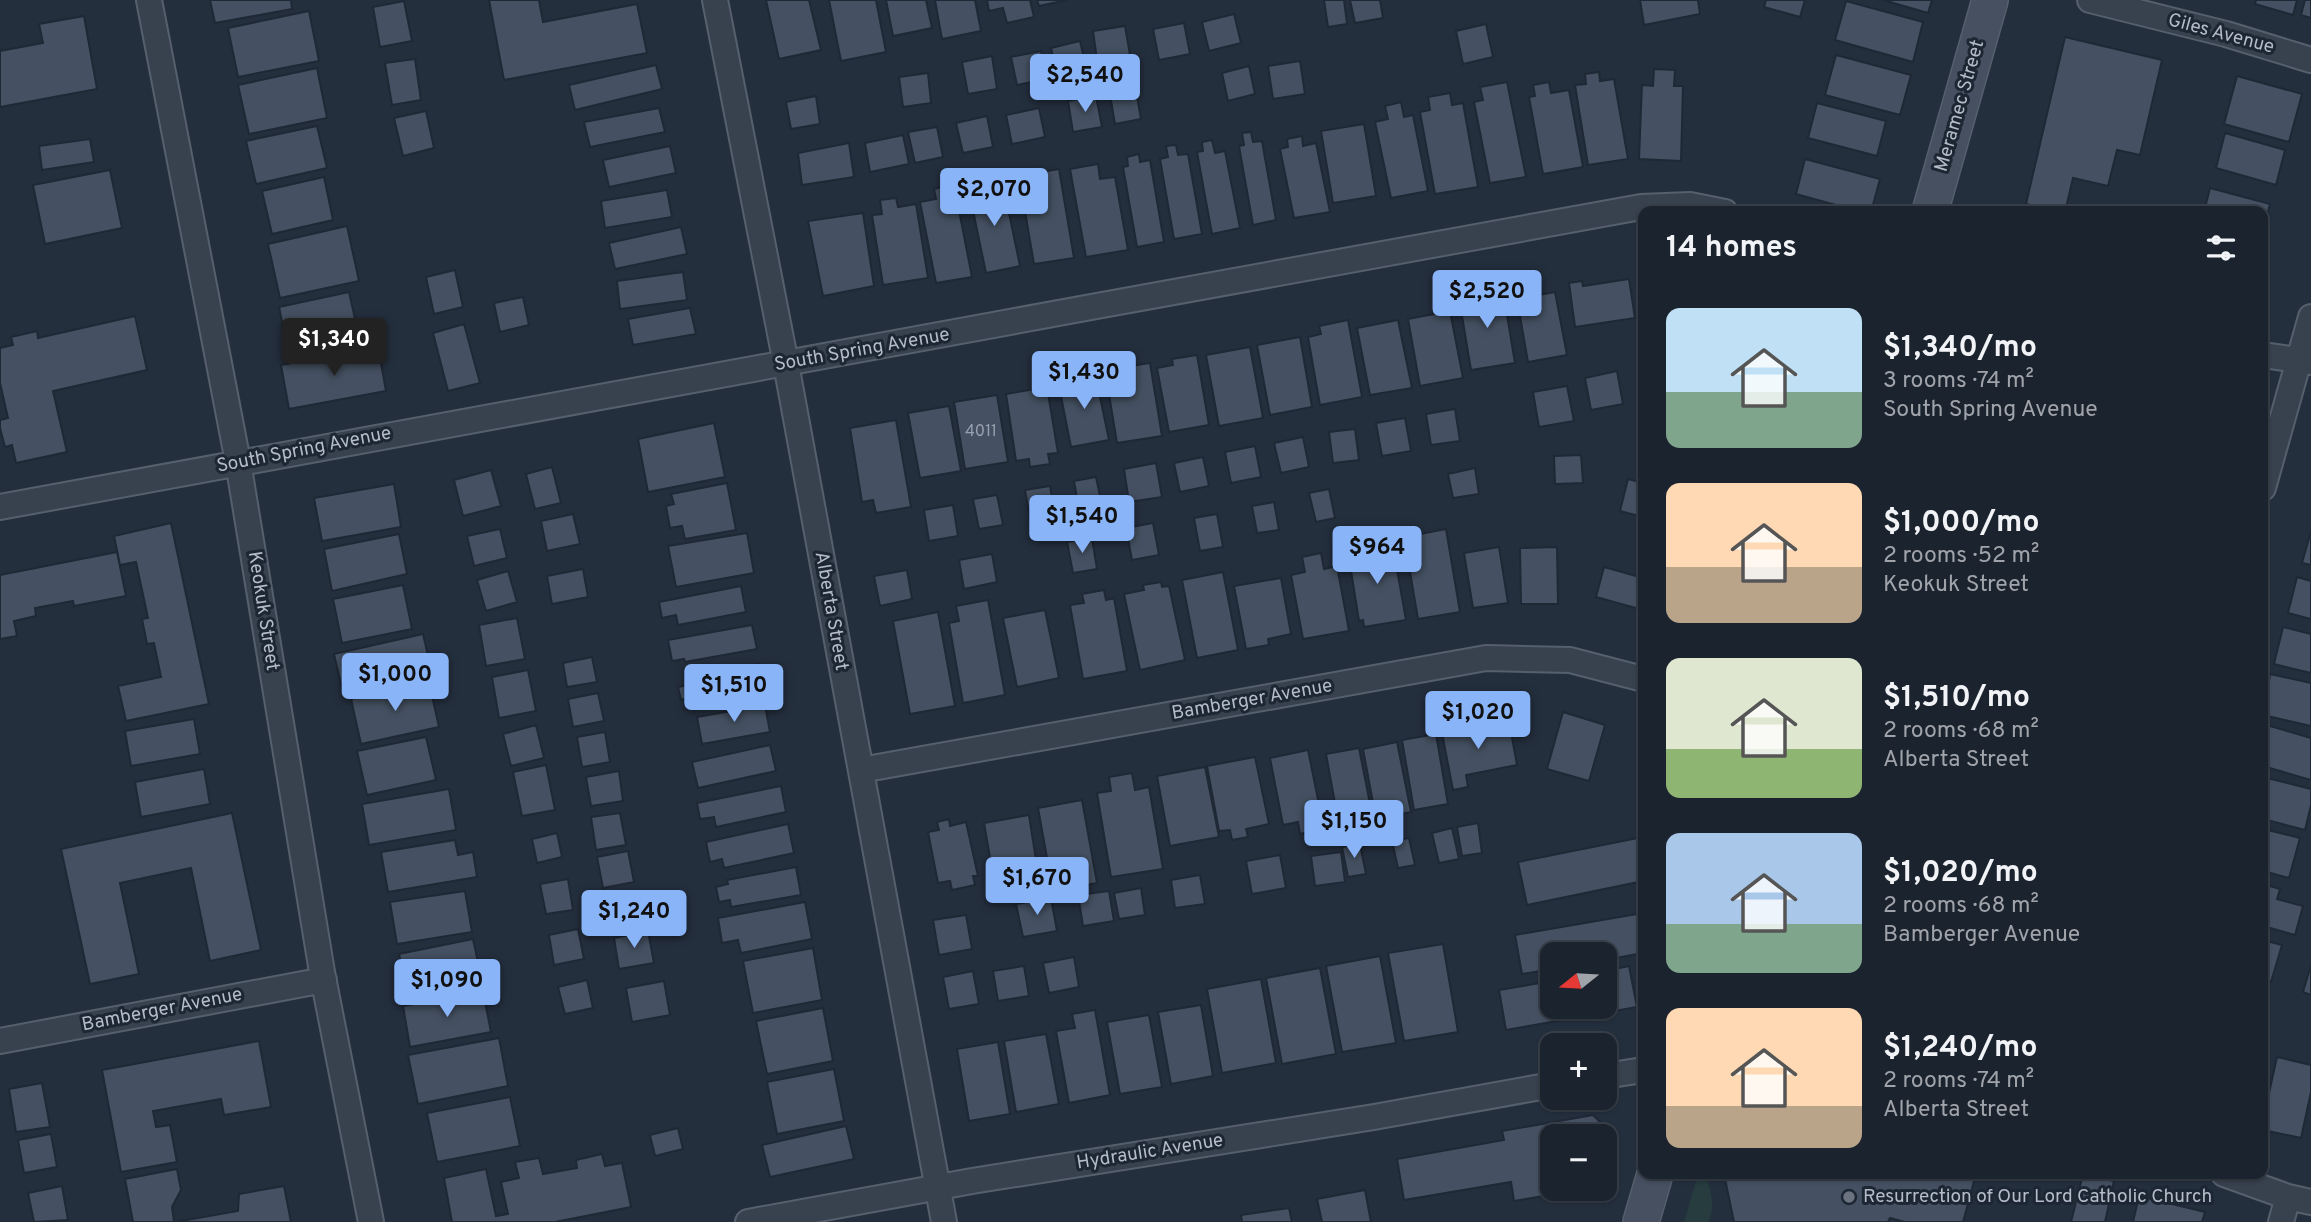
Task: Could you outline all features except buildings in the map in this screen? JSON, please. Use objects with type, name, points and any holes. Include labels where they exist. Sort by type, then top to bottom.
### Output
[{"type":"street","name":"Keokuk Street","points":[[149,0],[238,463],[324,980],[371,1222]]},
{"type":"street","name":"Alberta Street","points":[[715,0],[786,364],[944,1222]]},
{"type":"street","name":"Meramec Street","points":[[1932,206],[1990,0]]},
{"type":"street","name":"Giles Avenue","points":[[2090,0],[2226,34],[2311,60]]},
{"type":"street","name":"South Spring Avenue","points":[[1666,206],[1695,206]]},
{"type":"street","name":"South Spring Avenue","points":[[0,507],[1638,208]]},
{"type":"street","points":[[2268,473],[2305,361],[2311,317]]},
{"type":"street","points":[[2268,356],[2305,361]]},
{"type":"street","name":"Bamberger Avenue","points":[[861,770],[1486,658],[1570,660],[1638,677]]},
{"type":"street","name":"Bamberger Avenue","points":[[0,1041],[324,980]]},
{"type":"street","points":[[1617,1074],[1638,1071]]},
{"type":"street","name":"Hydraulic Avenue","points":[[748,1222],[938,1187],[1374,1117],[1540,1087]]},
{"type":"street","points":[[1641,1222],[1654,1179]]},
{"type":"street","points":[[2239,1179],[2300,1199],[2281,1222]]},
{"type":"green space","points":[[1697,1179],[1707,1179],[1712,1198],[1708,1222],[1684,1222]]},
{"type":"place","name":"Resurrection of Our Lord Catholic Church","points":[[1849,1197]]}]
